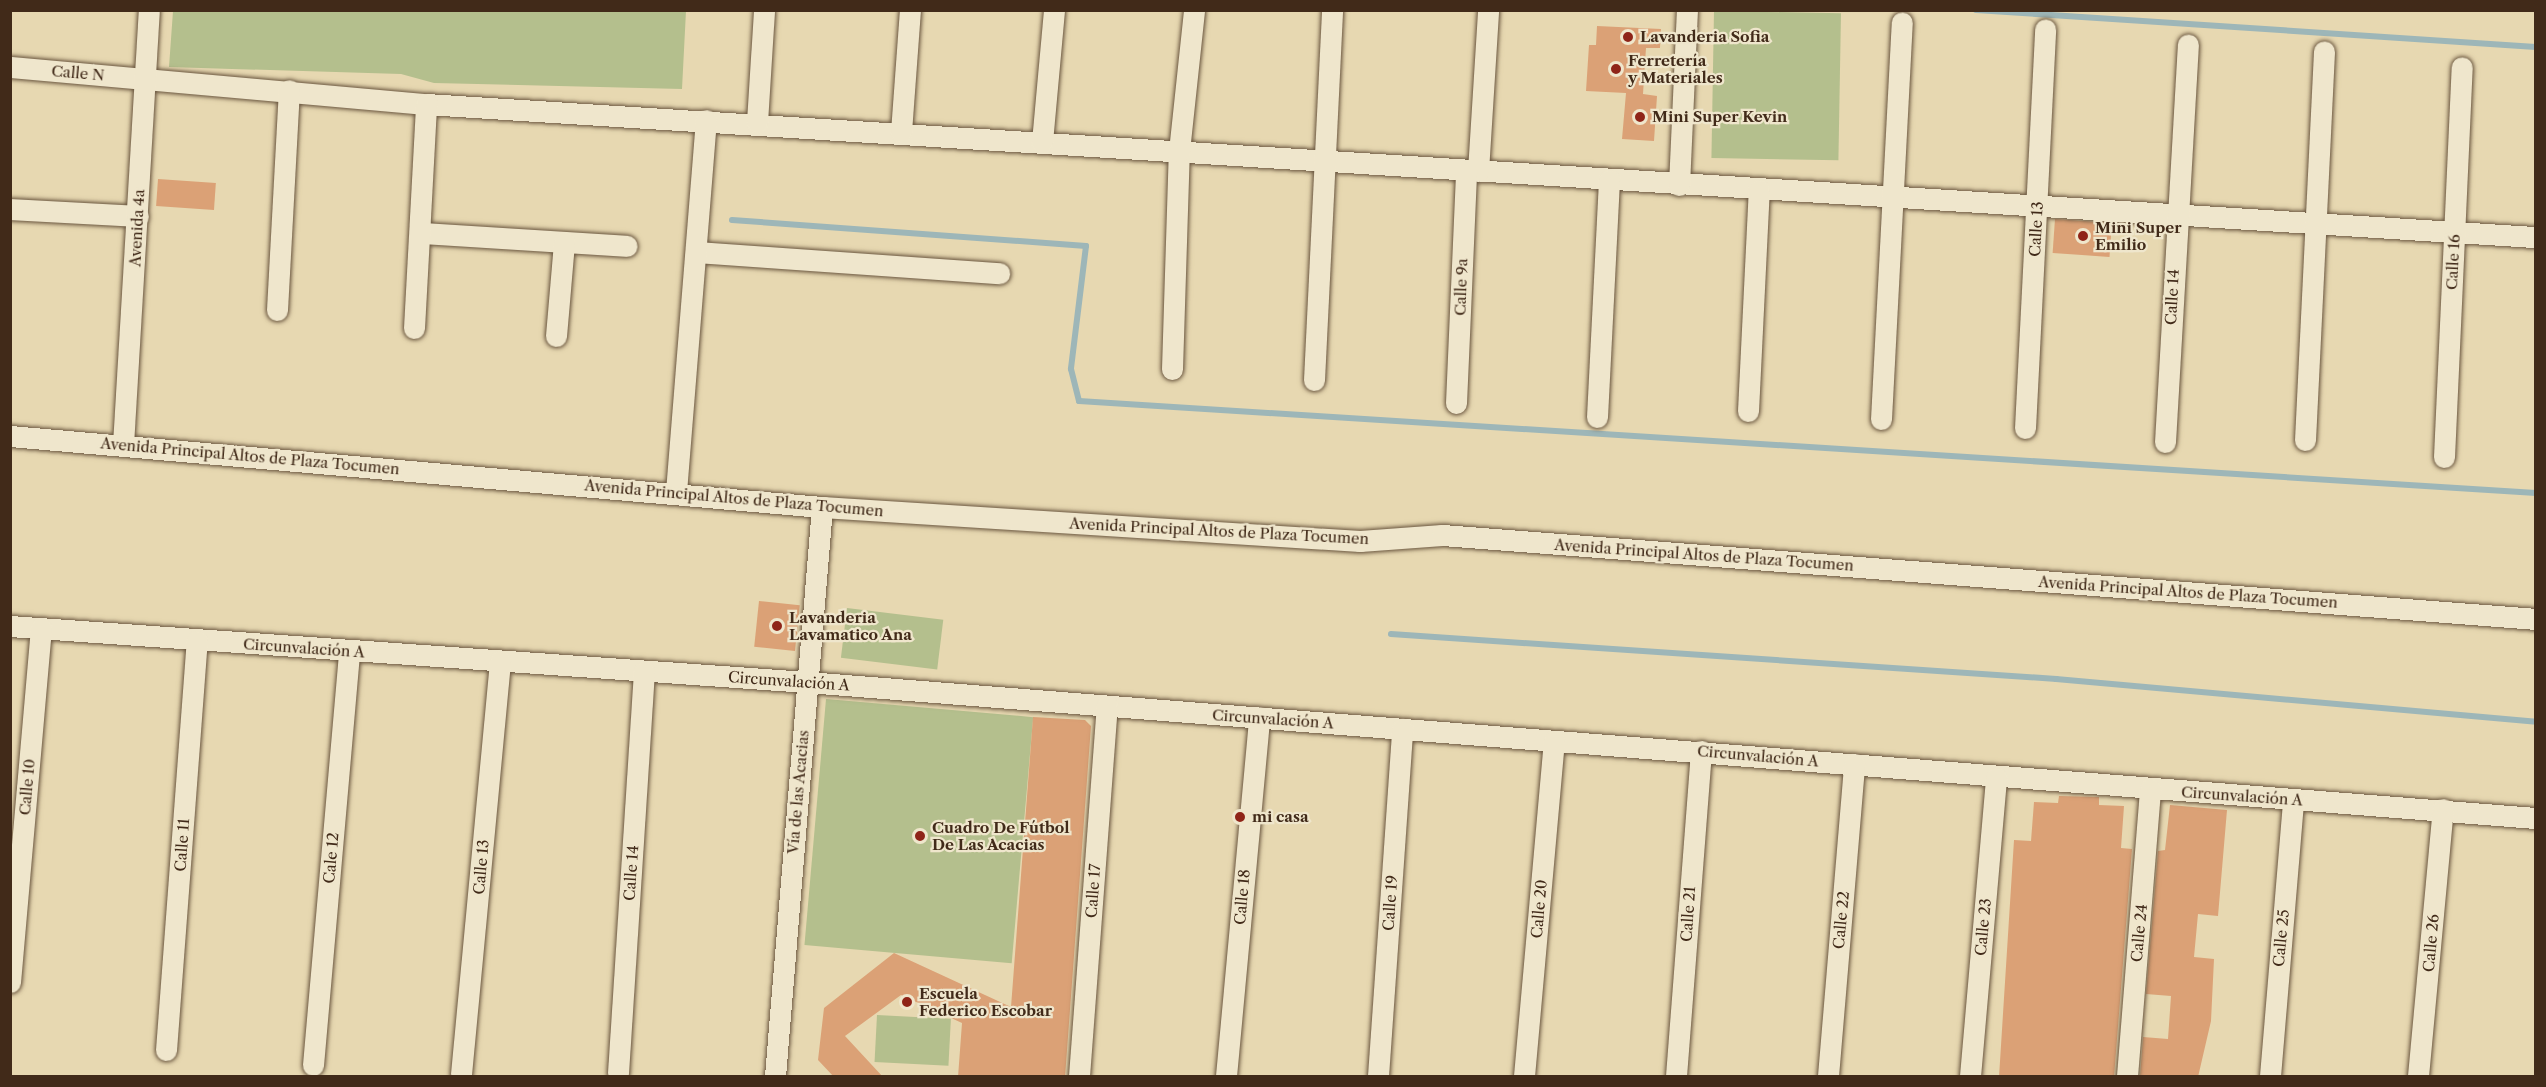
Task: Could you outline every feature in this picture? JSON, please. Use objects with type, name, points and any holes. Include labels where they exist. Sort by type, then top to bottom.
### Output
[{"type":"street","name":"Avenida 4a","points":[[123,445],[138,216],[148,10]]},
{"type":"street","points":[[758,122],[764,10]]},
{"type":"street","points":[[901,132],[910,10]]},
{"type":"street","points":[[1042,142],[1054,10]]},
{"type":"street","points":[[1172,369],[1179,151],[1194,10]]},
{"type":"street","points":[[1314,380],[1332,10]]},
{"type":"street","name":"Calle 9a","points":[[1456,403],[1472,171],[1488,10]]},
{"type":"street","points":[[1679,185],[1687,10]]},
{"type":"street","points":[[1881,419],[1890,198],[1902,23]]},
{"type":"street","name":"Calle 13","points":[[2025,428],[2045,30]]},
{"type":"street","name":"Calle 14","points":[[2165,442],[2176,214],[2188,45]]},
{"type":"street","points":[[2305,440],[2324,51]]},
{"type":"street","name":"Calle N","points":[[10,67],[426,104],[758,122],[1679,185],[2535,237]]},
{"type":"street","name":"Calle 16","points":[[2444,457],[2462,67]]},
{"type":"street","points":[[277,310],[288,90]]},
{"type":"street","points":[[414,328],[421,233],[426,104]]},
{"type":"street","points":[[676,492],[706,120]]},
{"type":"street","points":[[1597,417],[1609,180]]},
{"type":"street","points":[[1748,411],[1759,190]]},
{"type":"street","points":[[10,209],[138,216]]},
{"type":"street","points":[[421,233],[627,246]]},
{"type":"street","points":[[556,336],[564,242]]},
{"type":"street","points":[[696,252],[999,273]]},
{"type":"street","name":"Avenida Principal Altos de Plaza Tocumen","points":[[10,436],[676,492],[822,507],[1360,541],[1442,535],[2535,619]]},
{"type":"street","name":"Vía de las Acacias","points":[[775,1077],[822,507]]},
{"type":"street","name":"Circunvalación A","points":[[10,626],[197,641],[807,682],[1701,751],[1996,778],[2443,809],[2535,818]]},
{"type":"street","name":"Calle 10","points":[[10,982],[41,628]]},
{"type":"street","name":"Calle 11","points":[[166,1050],[197,641]]},
{"type":"street","name":"Cale 12","points":[[313,1065],[349,651]]},
{"type":"street","name":"Calle 13","points":[[461,1074],[500,661]]},
{"type":"street","name":"Calle 14","points":[[618,1073],[644,672]]},
{"type":"street","name":"Calle 17","points":[[1079,1077],[1107,706]]},
{"type":"street","name":"Calle 18","points":[[1226,1077],[1258,718]]},
{"type":"street","name":"Calle 19","points":[[1378,1077],[1402,729]]},
{"type":"street","name":"Calle 20","points":[[1524,1077],[1554,741]]},
{"type":"street","name":"Calle 21","points":[[1676,1077],[1701,751]]},
{"type":"street","name":"Calle 22","points":[[1828,1077],[1854,764]]},
{"type":"street","name":"Calle 23","points":[[1970,1077],[1996,778]]},
{"type":"street","name":"Calle 24","points":[[2127,1077],[2150,789]]},
{"type":"street","name":"Calle 25","points":[[2270,1077],[2293,800]]},
{"type":"street","name":"Calle 26","points":[[2418,1077],[2443,809]]},
{"type":"green space","points":[[173,11],[686,11],[682,89],[434,83],[401,74],[169,67]]},
{"type":"green space","points":[[1714,11],[1841,13],[1838,160],[1711,158]]},
{"type":"green space","points":[[847,608],[943,620],[937,669],[841,658]]},
{"type":"green space","name":"Cuadro De Fútbol De Las Acacias","points":[[826,699],[1033,717],[1012,963],[804,945]]},
{"type":"green space","points":[[877,1015],[951,1019],[948,1066],[875,1062]]},
{"type":"building","points":[[1597,26],[1661,29],[1660,48],[1646,48],[1643,94],[1657,96],[1654,141],[1622,139],[1626,93],[1586,91],[1589,45],[1596,45]]},
{"type":"building","points":[[158,179],[216,183],[214,210],[156,206]]},
{"type":"building","name":"Mini Super Emilio","points":[[2055,219],[2112,223],[2109,257],[2053,253]]},
{"type":"building","name":"Lavanderia Lavamatico Ana","points":[[759,601],[800,605],[795,651],[754,647]]},
{"type":"building","points":[[1033,717],[1085,720],[1091,726],[1065,1077],[958,1077],[962,1023],[901,995],[845,1036],[883,1077],[834,1077],[818,1060],[824,1008],[894,953],[1011,1007]]},
{"type":"building","points":[[2059,796],[2099,797],[2099,805],[2124,806],[2121,848],[2132,849],[2114,1077],[1999,1077],[2014,840],[2031,841],[2034,802],[2058,803]]},
{"type":"building","points":[[2170,805],[2227,810],[2218,916],[2198,914],[2194,957],[2214,959],[2211,1021],[2198,1077],[2140,1077],[2143,1037],[2168,1039],[2171,996],[2146,994],[2158,851],[2165,850]]},
{"type":"waterway","points":[[1976,10],[2536,47]]},
{"type":"waterway","points":[[732,220],[1086,246],[1071,369],[1079,401],[2536,493]]},
{"type":"waterway","points":[[1391,634],[2056,679],[2536,722]]},
{"type":"place","name":"Lavanderia Sofia","points":[[1628,37]]},
{"type":"place","name":"Ferretería y Materiales","points":[[1616,69]]},
{"type":"place","name":"Mini Super Kevin","points":[[1640,117]]},
{"type":"place","name":"Mini Super Emilio","points":[[2083,236]]},
{"type":"place","name":"Lavanderia Lavamatico Ana","points":[[777,626]]},
{"type":"place","name":"mi casa","points":[[1240,817]]},
{"type":"place","name":"Cuadro De Fútbol De Las Acacias","points":[[920,836]]},
{"type":"place","name":"Escuela Federico Escobar","points":[[907,1002]]}]
